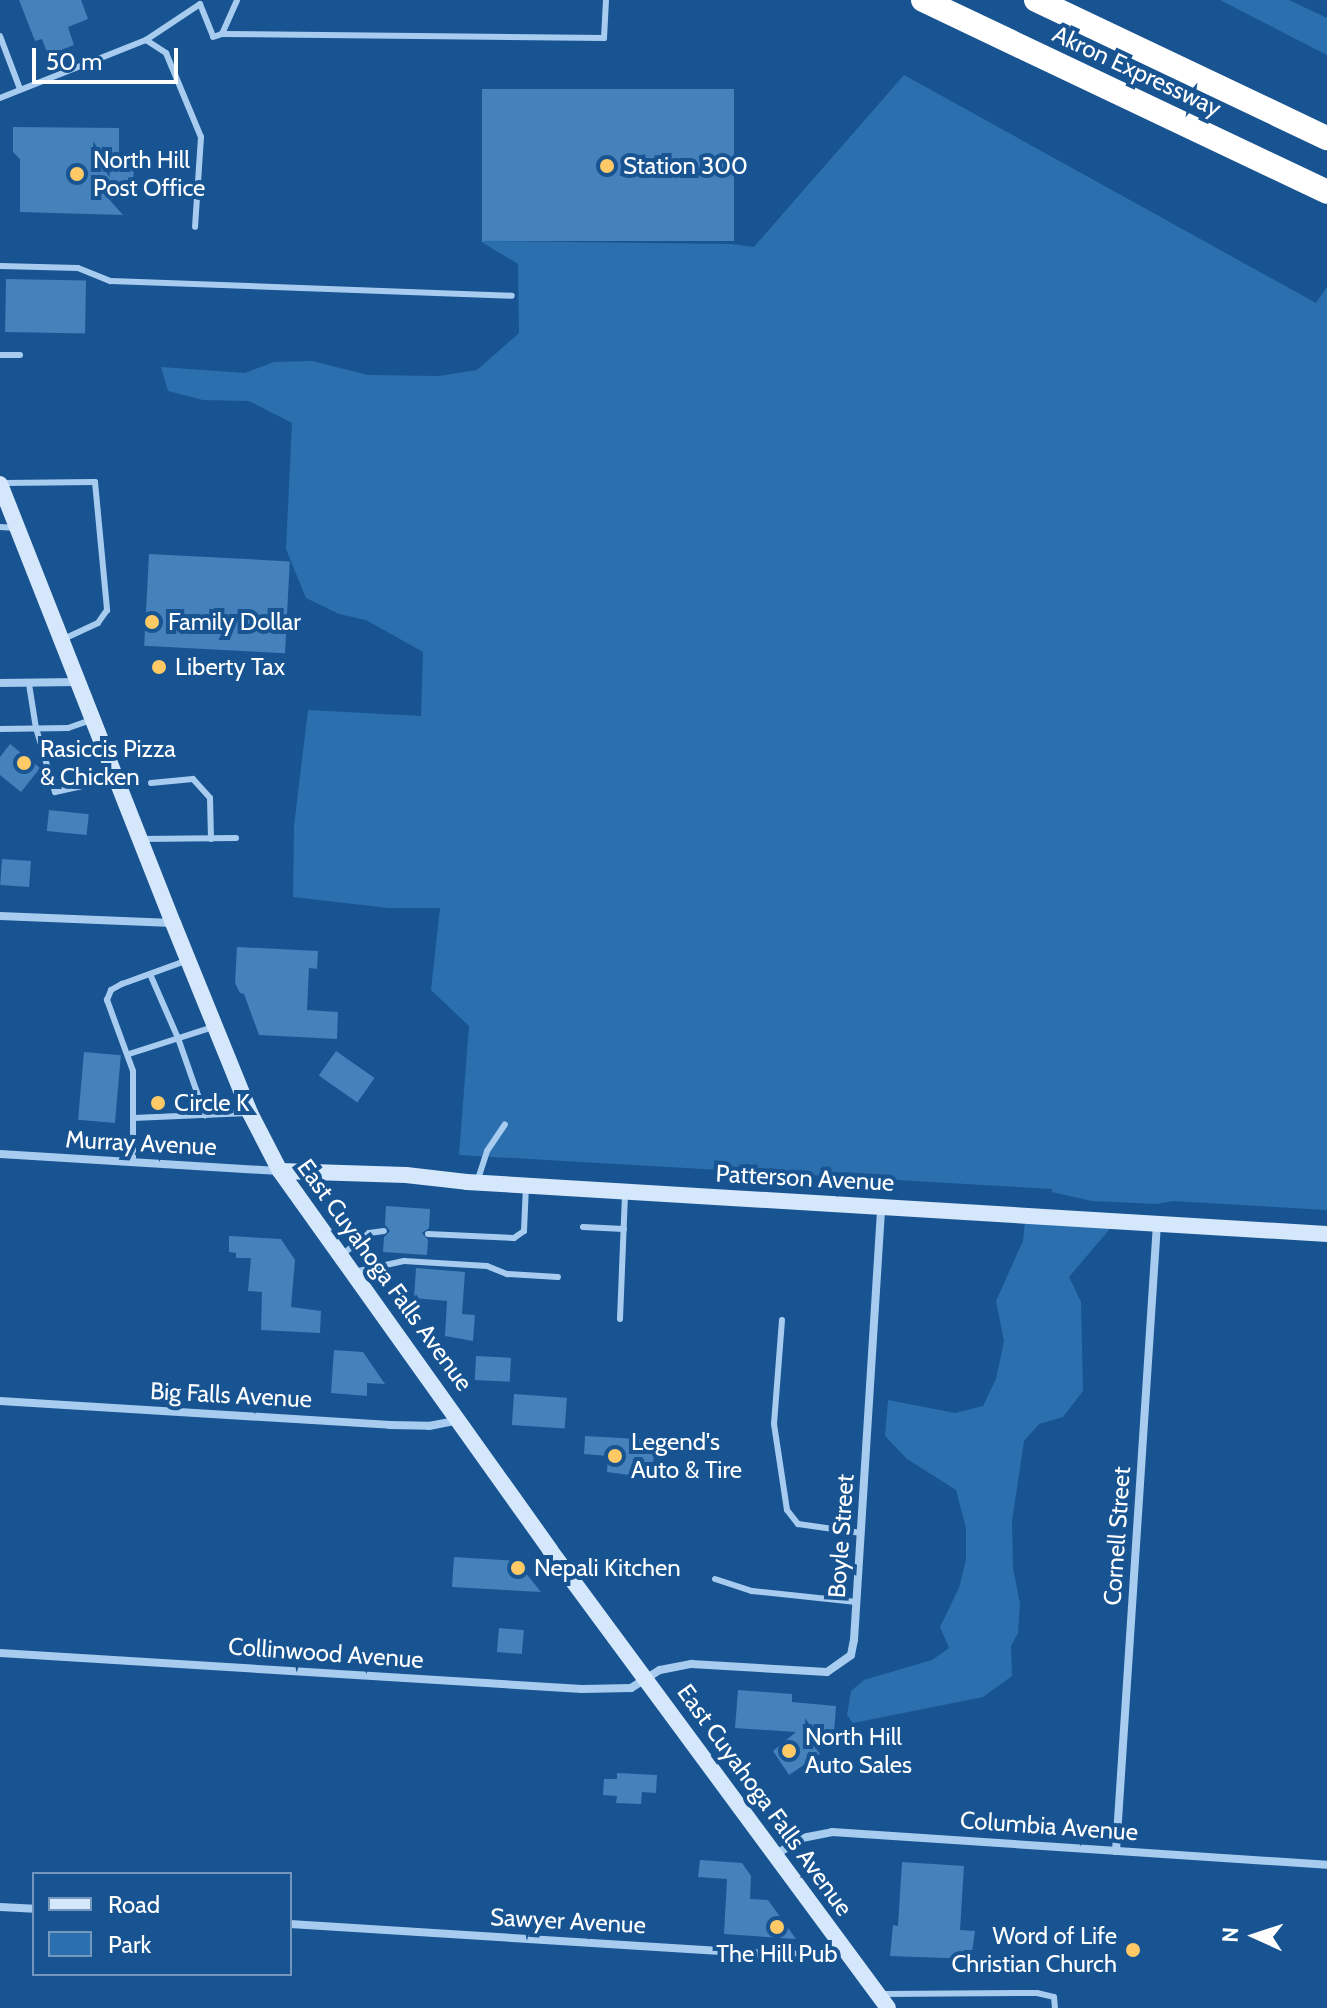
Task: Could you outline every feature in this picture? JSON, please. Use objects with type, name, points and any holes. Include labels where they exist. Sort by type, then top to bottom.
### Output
[{"type":"highway","name":"Akron Expressway","points":[[923,0],[1327,192]]},
{"type":"highway","name":"Akron Expressway","points":[[1036,0],[1327,138]]},
{"type":"street","name":"East Cuyahoga Falls Avenue","points":[[0,484],[250,1113],[280,1171],[550,1550],[888,2008]]},
{"type":"street","points":[[0,683],[79,682]]},
{"type":"street","points":[[0,916],[173,923]]},
{"type":"street","name":"Murray Avenue","points":[[0,1154],[280,1171]]},
{"type":"street","name":"Patterson Avenue","points":[[280,1171],[406,1175],[476,1183],[1327,1234]]},
{"type":"street","name":"Boyle Street","points":[[647,1678],[660,1670],[691,1664],[827,1672],[851,1655],[881,1207]]},
{"type":"street","name":"Cornell Street","points":[[1116,1851],[1157,1223]]},
{"type":"street","name":"Big Falls Avenue","points":[[0,1401],[390,1425],[429,1426],[460,1420]]},
{"type":"street","name":"Collinwood Avenue","points":[[0,1653],[582,1689],[631,1688],[647,1678]]},
{"type":"street","name":"Columbia Avenue","points":[[774,1856],[802,1838],[832,1832],[1327,1865]]},
{"type":"street","points":[[0,1907],[32,1909]]},
{"type":"street","name":"Sawyer Avenue","points":[[292,1924],[778,1955],[817,1954],[842,1945]]},
{"type":"lane","points":[[222,34],[237,0]]},
{"type":"lane","points":[[0,98],[146,40],[200,4],[213,37],[222,34],[604,38],[606,0]]},
{"type":"lane","points":[[0,36],[20,89]]},
{"type":"lane","points":[[146,40],[166,53],[201,137],[195,227]]},
{"type":"lane","points":[[0,266],[78,268],[111,281],[512,296]]},
{"type":"lane","points":[[0,355],[20,355]]},
{"type":"lane","points":[[0,484],[95,482],[107,610],[98,623],[62,640]]},
{"type":"lane","points":[[0,527],[17,528]]},
{"type":"lane","points":[[29,684],[36,728],[55,792],[117,778]]},
{"type":"lane","points":[[0,729],[68,728],[94,719]]},
{"type":"lane","points":[[151,783],[193,779],[210,798],[211,839]]},
{"type":"lane","points":[[141,839],[236,838]]},
{"type":"lane","points":[[133,1162],[129,1054],[107,1000],[111,990],[188,960]]},
{"type":"lane","points":[[150,974],[178,1038],[205,1115]]},
{"type":"lane","points":[[129,1054],[215,1027]]},
{"type":"lane","points":[[133,1118],[250,1113]]},
{"type":"lane","points":[[476,1183],[487,1151],[505,1124]]},
{"type":"lane","points":[[428,1234],[514,1238],[524,1231],[526,1186]]},
{"type":"lane","points":[[620,1319],[625,1192]]},
{"type":"lane","points":[[583,1227],[624,1229]]},
{"type":"lane","points":[[339,1257],[369,1233],[384,1231]]},
{"type":"lane","points":[[351,1273],[404,1261],[487,1266],[507,1274],[558,1277]]},
{"type":"lane","points":[[782,1320],[774,1424],[787,1510],[798,1524],[861,1533]]},
{"type":"lane","points":[[715,1579],[752,1591],[856,1602]]},
{"type":"lane","points":[[877,1994],[1037,1993],[1054,1997],[1055,2008]]},
{"type":"green space","points":[[1220,0],[1289,0],[1327,18],[1327,55]]},
{"type":"green space","points":[[904,75],[1316,303],[1327,287],[1327,1210],[1173,1201],[1157,1204],[1092,1201],[1052,1192],[1052,1189],[459,1155],[469,1026],[431,990],[440,908],[388,908],[293,897],[294,826],[308,710],[421,716],[423,652],[366,620],[339,614],[306,598],[286,549],[292,423],[249,401],[203,400],[168,391],[161,367],[245,373],[274,362],[312,361],[368,375],[439,376],[477,370],[519,333],[518,264],[480,241],[732,244],[754,247]]},
{"type":"green space","points":[[1025,1221],[1114,1224],[1069,1277],[1081,1302],[1083,1391],[1063,1417],[1039,1424],[1024,1441],[1012,1521],[1013,1568],[1020,1604],[1018,1633],[1011,1646],[1012,1676],[983,1697],[853,1723],[847,1715],[851,1691],[864,1680],[932,1660],[949,1648],[940,1627],[959,1588],[966,1560],[966,1528],[956,1490],[907,1459],[885,1436],[888,1400],[955,1413],[983,1406],[996,1379],[1004,1341],[996,1301],[1023,1241]]},
{"type":"building","points":[[19,0],[81,0],[88,19],[68,27],[74,45],[48,55],[42,39],[35,41]]},
{"type":"building","name":"Station 300","points":[[482,89],[734,89],[734,241],[482,241]]},
{"type":"building","name":"North Hill Post Office","points":[[13,127],[119,128],[119,158],[134,158],[133,190],[100,189],[123,215],[20,212],[20,159],[13,152]]},
{"type":"building","points":[[6,279],[86,280],[85,333],[5,332]]},
{"type":"building","points":[[149,554],[290,561],[285,653],[144,646]]},
{"type":"building","points":[[10,744],[40,768],[21,792],[0,775],[0,757]]},
{"type":"building","points":[[49,810],[89,814],[87,835],[47,831]]},
{"type":"building","points":[[2,859],[31,861],[29,887],[0,885]]},
{"type":"building","points":[[237,947],[318,951],[317,969],[309,968],[307,1010],[338,1012],[337,1039],[259,1035],[244,994],[240,993],[235,983]]},
{"type":"building","points":[[336,1051],[375,1078],[357,1103],[319,1076]]},
{"type":"building","points":[[84,1052],[121,1055],[115,1123],[78,1120]]},
{"type":"building","points":[[386,1206],[430,1209],[429,1228],[422,1233],[428,1240],[427,1255],[383,1252],[384,1237],[390,1231],[385,1225]]},
{"type":"building","points":[[229,1236],[281,1239],[295,1260],[291,1307],[321,1311],[320,1333],[261,1330],[262,1292],[248,1291],[251,1258],[236,1258],[236,1253],[229,1252]]},
{"type":"building","points":[[416,1268],[465,1272],[462,1314],[475,1315],[473,1341],[445,1336],[447,1301],[414,1298]]},
{"type":"building","points":[[334,1350],[363,1352],[385,1384],[367,1383],[367,1396],[331,1393]]},
{"type":"building","points":[[476,1356],[511,1358],[510,1382],[475,1380]]},
{"type":"building","points":[[514,1394],[567,1398],[565,1429],[512,1425]]},
{"type":"building","points":[[585,1436],[655,1440],[652,1478],[607,1472],[608,1456],[584,1454]]},
{"type":"building","points":[[454,1557],[516,1561],[541,1592],[452,1587]]},
{"type":"building","points":[[499,1628],[524,1630],[522,1654],[497,1652]]},
{"type":"building","points":[[738,1690],[792,1694],[792,1702],[836,1706],[834,1733],[803,1731],[820,1754],[789,1775],[773,1751],[796,1732],[735,1728]]},
{"type":"building","points":[[617,1773],[657,1775],[656,1793],[642,1792],[641,1804],[616,1803],[617,1796],[603,1795],[604,1779],[617,1779]]},
{"type":"building","points":[[700,1860],[742,1863],[751,1876],[750,1899],[768,1900],[796,1939],[724,1934],[727,1879],[698,1877]]},
{"type":"building","points":[[902,1862],[964,1866],[960,1930],[975,1931],[971,1959],[890,1956],[893,1925],[898,1926]]},
{"type":"place","name":"Station 300","points":[[607,166]]},
{"type":"place","name":"North Hill Post Office","points":[[77,174]]},
{"type":"place","name":"Family Dollar","points":[[152,622]]},
{"type":"place","name":"Liberty Tax","points":[[159,667]]},
{"type":"place","name":"Rasiccis Pizza & Chicken","points":[[24,763]]},
{"type":"place","name":"Circle K","points":[[158,1103]]},
{"type":"place","name":"Legend's Auto & Tire","points":[[615,1456]]},
{"type":"place","name":"Nepali Kitchen","points":[[518,1568]]},
{"type":"place","name":"North Hill Auto Sales","points":[[789,1751]]},
{"type":"place","name":"The Hill Pub","points":[[777,1927]]},
{"type":"place","name":"Word of Life Christian Church","points":[[1133,1950]]}]
